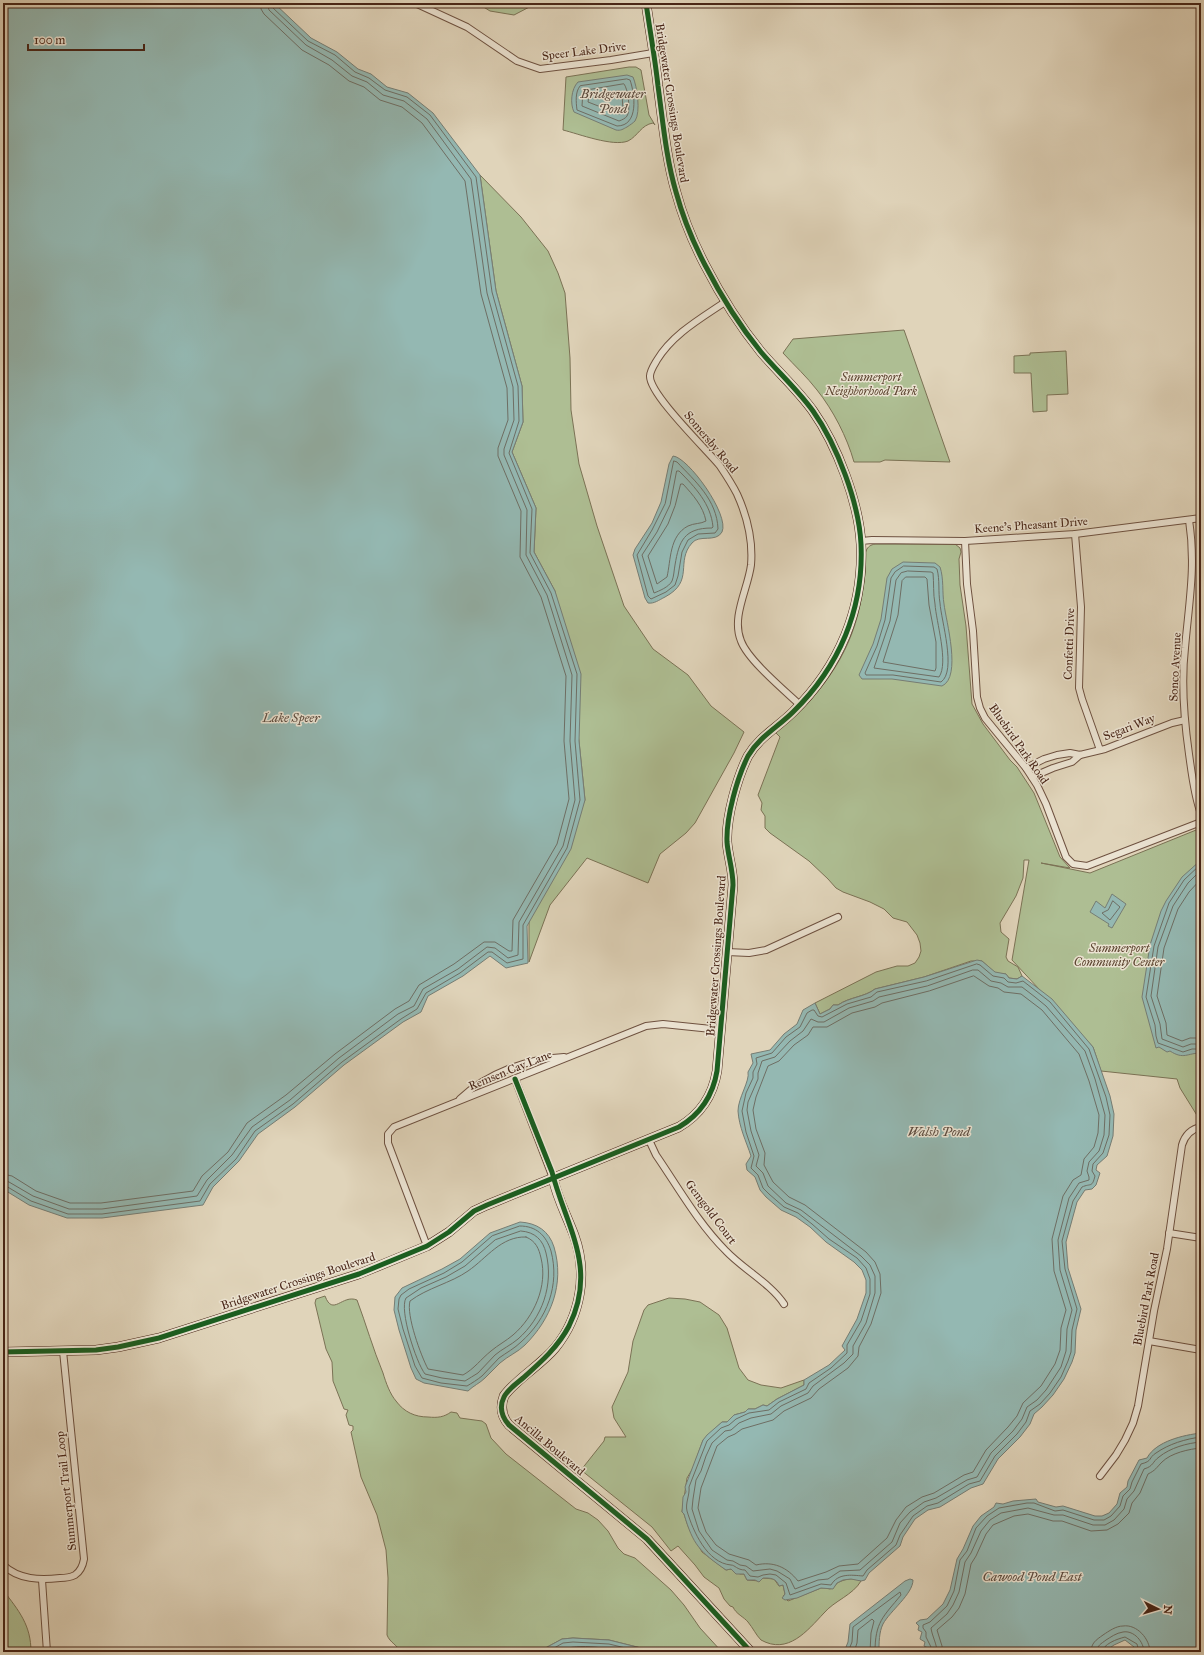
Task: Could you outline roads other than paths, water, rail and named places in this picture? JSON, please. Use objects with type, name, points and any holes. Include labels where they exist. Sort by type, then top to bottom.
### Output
[{"type":"street","name":"Speer Lake Drive","points":[[415,3],[467,27],[517,61],[540,69],[654,53]]},
{"type":"street","name":"Bridgewater Crossings Boulevard","points":[[3,1352],[63,1351],[118,1347],[158,1338],[295,1293],[341,1280],[427,1246],[449,1232],[468,1215],[480,1207],[649,1140],[686,1123],[697,1114],[707,1100],[714,1086],[721,1030],[733,880],[728,847],[729,814],[749,755],[758,743],[800,705],[814,690],[826,674],[841,648],[848,632],[857,603],[861,541],[857,518],[845,476],[836,452],[824,430],[803,398],[758,348],[725,302],[701,257],[678,201],[669,162],[646,3]]},
{"type":"street","name":"Somersby Road","points":[[725,302],[685,329],[671,342],[661,354],[652,369],[650,382],[682,424],[720,466],[738,495],[747,521],[751,547],[750,571],[738,619],[740,640],[753,660],[800,705]]},
{"type":"street","name":"Keene's Pheasant Drive","points":[[861,541],[965,540],[1075,534],[1201,518]]},
{"type":"street","name":"Sonco Avenue","points":[[1189,520],[1193,576],[1183,674],[1185,720],[1194,790],[1201,814]]},
{"type":"street","name":"Confetti Drive","points":[[1075,534],[1081,599],[1079,688],[1100,750]]},
{"type":"street","name":"Bluebird Park Road","points":[[965,540],[967,584],[973,631],[978,703],[985,718],[1032,777],[1046,804],[1063,853],[1069,861],[1077,866],[1092,865],[1201,822]]},
{"type":"street","name":"Segari Way","points":[[1026,768],[1044,759],[1057,755],[1070,753],[1080,755],[1100,750],[1172,722],[1185,720]]},
{"type":"street","name":"Segari Way","points":[[1032,777],[1072,762],[1080,755]]},
{"type":"street","points":[[727,952],[749,953],[766,950],[838,917]]},
{"type":"street","name":"Remsen Cay Lane","points":[[427,1246],[389,1148],[388,1134],[398,1125],[650,1025],[721,1030]]},
{"type":"street","name":"Remsen Cay Lane","points":[[460,1100],[478,1085],[511,1069],[537,1060],[567,1057]]},
{"type":"street","name":"Ancilla Boulevard","points":[[515,1079],[553,1178],[579,1252],[581,1276],[579,1297],[571,1323],[556,1347],[504,1396],[502,1405],[503,1418],[508,1425],[647,1539],[751,1652]]},
{"type":"street","name":"Bluebird Park Road","points":[[1100,1476],[1121,1447],[1136,1415],[1169,1233],[1183,1141],[1191,1131],[1201,1127]]},
{"type":"street","name":"Gemgold Court","points":[[649,1140],[660,1161],[714,1238],[737,1262],[777,1295],[784,1304]]},
{"type":"street","points":[[1169,1233],[1201,1238]]},
{"type":"street","points":[[1149,1341],[1201,1350]]},
{"type":"street","name":"Summerport Trail Loop","points":[[3,1565],[22,1576],[42,1580],[74,1575],[82,1566],[84,1559],[63,1351]]},
{"type":"street","points":[[42,1580],[47,1652]]},
{"type":"water","name":"Lake Speer","points":[[3,3],[274,3],[311,38],[337,52],[358,69],[371,74],[387,87],[408,93],[433,113],[480,175],[496,291],[522,386],[523,422],[512,452],[536,508],[534,552],[555,591],[581,674],[579,741],[585,800],[571,849],[527,926],[528,963],[506,968],[490,956],[463,976],[428,996],[421,1012],[403,1022],[344,1065],[295,1107],[258,1134],[239,1161],[213,1187],[203,1205],[102,1218],[67,1218],[29,1205],[3,1189]]},
{"type":"water","name":"Bridgewater Pond","points":[[627,75],[633,77],[638,99],[637,117],[630,125],[622,130],[616,130],[574,112],[572,97],[578,82]]},
{"type":"water","points":[[673,456],[680,459],[688,466],[706,488],[720,513],[723,524],[722,532],[716,537],[695,540],[687,550],[682,578],[674,591],[665,597],[648,603],[645,598],[633,555],[635,549],[652,523],[661,502],[669,464]]},
{"type":"water","points":[[903,562],[935,563],[940,567],[944,604],[950,635],[952,661],[948,681],[942,686],[892,679],[862,679],[859,675],[873,644],[881,619],[887,578],[892,569]]},
{"type":"water","points":[[1201,860],[1201,1053],[1182,1056],[1170,1051],[1167,1052],[1159,1047],[1156,1048],[1142,997],[1150,945],[1161,911],[1182,877]]},
{"type":"water","points":[[1112,894],[1126,904],[1112,928],[1108,926],[1109,924],[1090,912],[1096,901],[1105,908]]},
{"type":"water","name":"Walsh Pond","points":[[977,960],[982,961],[995,972],[1006,974],[1009,978],[1017,979],[1022,976],[1052,999],[1093,1047],[1110,1096],[1114,1114],[1113,1136],[1107,1156],[1097,1165],[1096,1170],[1100,1173],[1096,1185],[1092,1189],[1085,1190],[1077,1202],[1066,1242],[1068,1268],[1081,1309],[1076,1330],[1075,1353],[1064,1379],[1053,1395],[1034,1414],[1030,1424],[1020,1437],[998,1459],[983,1484],[971,1488],[940,1507],[928,1510],[915,1519],[903,1537],[900,1546],[869,1573],[865,1580],[843,1580],[837,1583],[833,1589],[821,1588],[797,1598],[785,1600],[782,1598],[785,1594],[783,1585],[779,1586],[775,1580],[771,1578],[763,1578],[759,1582],[755,1580],[747,1580],[744,1574],[736,1574],[731,1569],[726,1570],[704,1553],[694,1541],[682,1512],[683,1497],[686,1492],[685,1487],[703,1440],[722,1422],[727,1422],[734,1415],[745,1412],[748,1409],[755,1409],[763,1405],[767,1406],[804,1385],[804,1380],[829,1365],[845,1350],[842,1346],[857,1319],[866,1293],[866,1280],[862,1270],[854,1262],[826,1242],[810,1227],[796,1217],[781,1210],[766,1197],[760,1190],[755,1177],[747,1170],[746,1164],[751,1156],[741,1128],[738,1111],[748,1072],[753,1063],[751,1054],[770,1050],[784,1034],[797,1024],[803,1010],[815,1003],[820,1014],[830,1009],[833,1005],[838,1005],[847,1000],[867,994],[875,989],[924,977]]},
{"type":"water","points":[[520,1222],[532,1224],[542,1229],[549,1236],[554,1247],[558,1274],[557,1287],[549,1312],[542,1324],[525,1345],[500,1363],[483,1380],[468,1391],[424,1383],[416,1379],[399,1330],[394,1310],[395,1297],[402,1288],[460,1259],[490,1233]]},
{"type":"water","name":"Cawood Pond East","points":[[1201,1433],[1201,1652],[1136,1652],[1134,1647],[1125,1640],[1104,1652],[928,1652],[928,1648],[924,1646],[925,1642],[920,1639],[922,1632],[918,1630],[919,1626],[916,1623],[920,1620],[927,1619],[943,1604],[950,1590],[957,1559],[973,1526],[981,1516],[994,1507],[996,1503],[1003,1504],[1013,1501],[1036,1499],[1038,1502],[1056,1507],[1063,1506],[1095,1516],[1102,1516],[1109,1513],[1117,1504],[1120,1493],[1127,1487],[1128,1481],[1139,1460],[1147,1458],[1151,1452],[1164,1443],[1179,1437]]},
{"type":"water","points":[[910,1579],[913,1580],[909,1591],[883,1624],[879,1641],[879,1652],[844,1652],[848,1642],[850,1624],[905,1581]]},
{"type":"water","points":[[573,1638],[609,1640],[657,1652],[538,1652],[562,1639]]},
{"type":"park label","name":"Summerport Neighborhood Park","points":[[871,384]]},
{"type":"park label","name":"Summerport Community Center","points":[[1119,955]]}]
